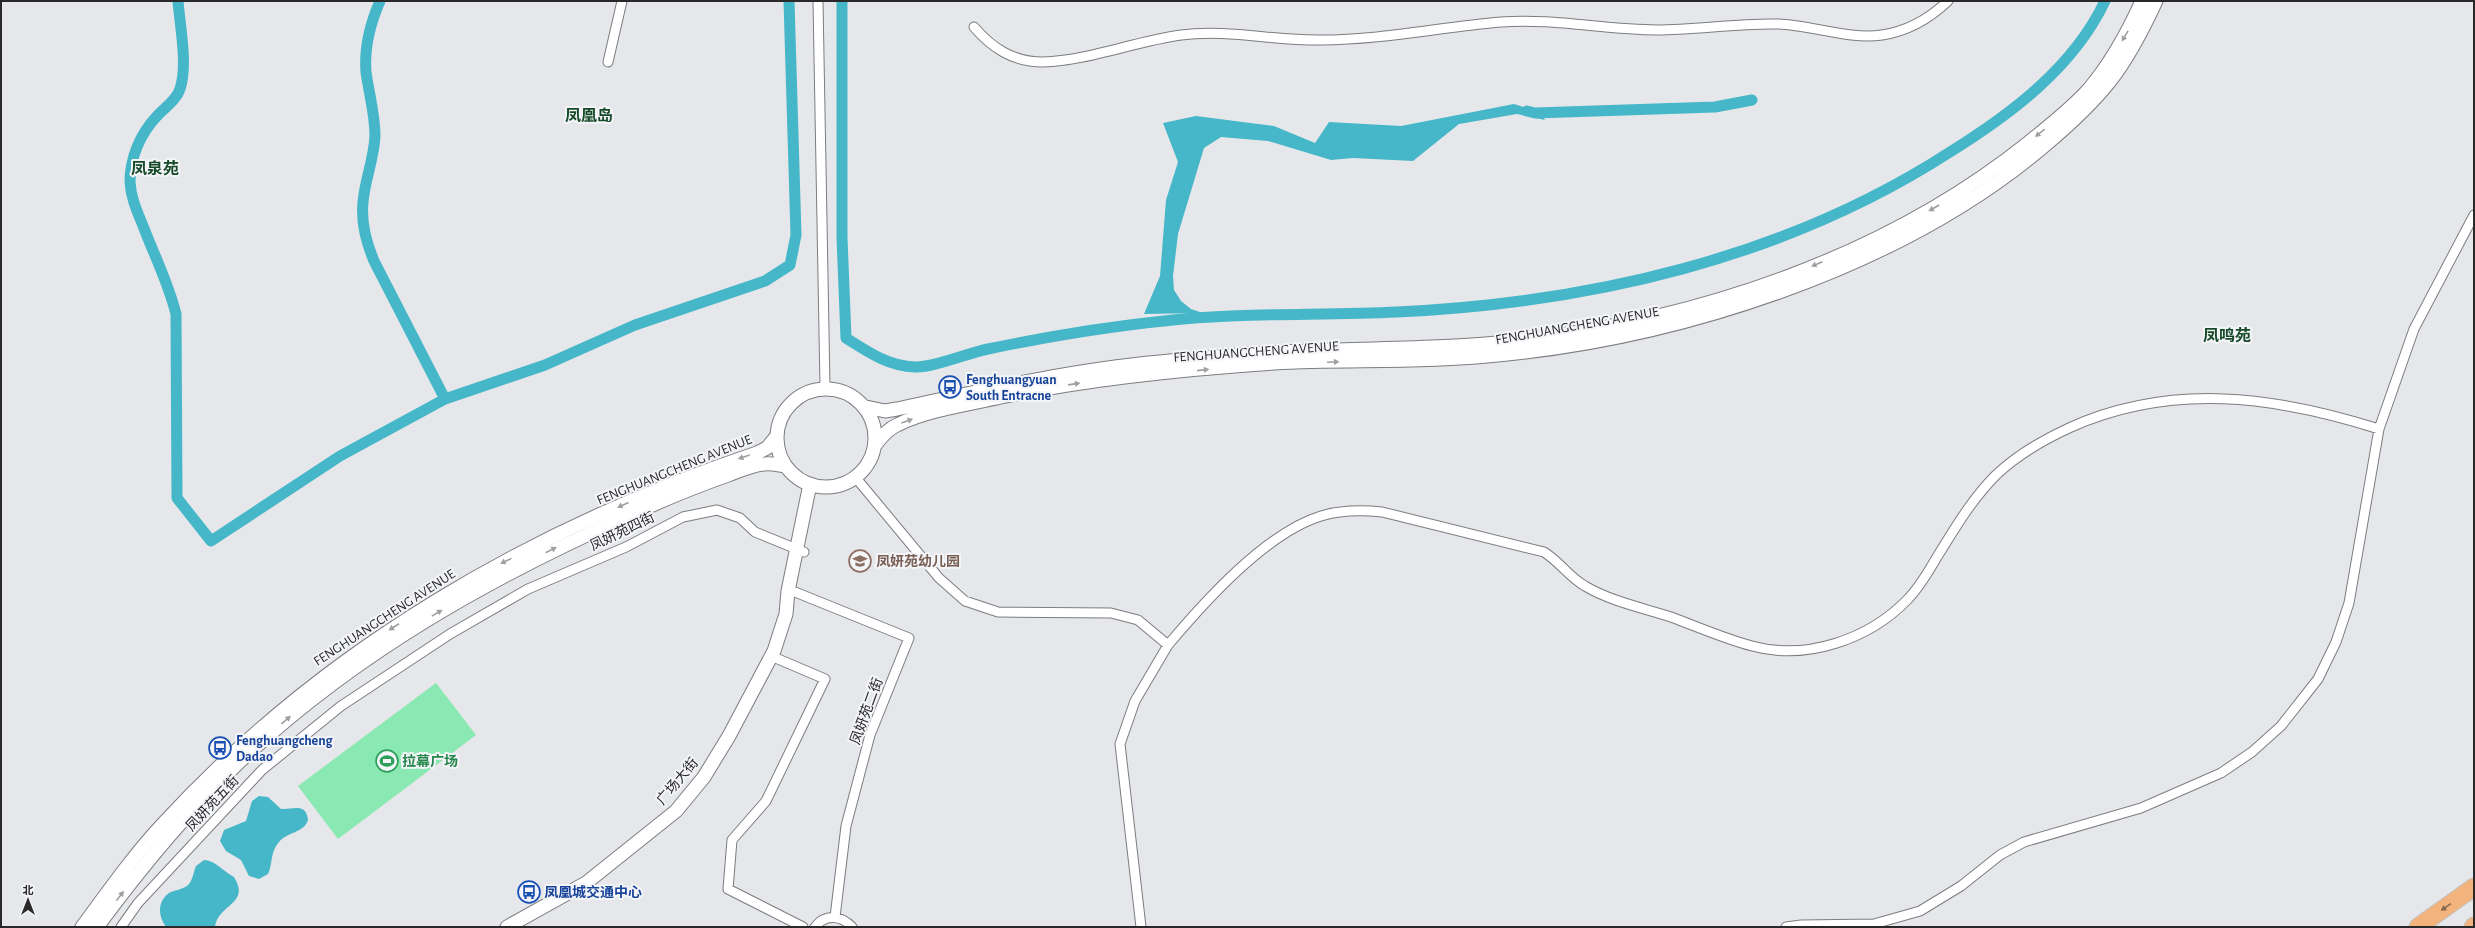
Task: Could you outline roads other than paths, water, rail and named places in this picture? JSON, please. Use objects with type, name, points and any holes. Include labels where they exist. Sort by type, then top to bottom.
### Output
[{"type":"highway","points":[[2418,927],[2474,887]]},
{"type":"main road","name":"FENGHUANGCHENG AVENUE","points":[[866,407],[885,411],[1056,376],[1156,362],[1265,353],[1467,346],[1516,341],[1612,325],[1719,299],[1801,270],[1850,249],[1896,228],[1969,186],[2042,132],[2088,89],[2115,52],[2142,1]]},
{"type":"main road","name":"FENGHUANGCHENG AVENUE","points":[[876,444],[895,426],[910,420],[967,405],[1070,385],[1276,363],[1438,359],[1522,353],[1641,331],[1745,303],[1836,268],[1911,234],[1988,189],[2023,164],[2087,108],[2110,81],[2143,29],[2156,1]]},
{"type":"main road","points":[[825,387],[851,394],[866,407],[875,424],[876,444],[870,463],[856,478],[838,486],[814,485],[799,480],[785,466],[777,449],[776,437],[784,412],[796,398],[814,389],[825,387]]},
{"type":"main road","name":"FENGHUANGCHENG AVENUE","points":[[82,927],[137,854],[191,794],[273,716],[349,658],[455,588],[500,564],[642,497],[757,453],[767,448],[776,437]]},
{"type":"main road","name":"FENGHUANGCHENG AVENUE","points":[[97,927],[150,859],[234,767],[302,707],[381,649],[466,595],[560,546],[672,496],[723,477],[762,464],[785,466]]},
{"type":"main road","name":"广场大街","points":[[508,927],[586,883],[676,811],[704,777],[730,736],[771,656],[786,614],[814,485]]},
{"type":"main road","name":"广场大街","points":[[786,614],[792,605],[795,592],[800,550]]},
{"type":"street","points":[[608,62],[622,1]]},
{"type":"street","points":[[818,1],[825,387]]},
{"type":"street","points":[[974,27],[994,48],[1008,55],[1042,62],[1180,35],[1210,33],[1320,40],[1363,38],[1504,22],[1536,22],[1659,30],[1741,24],[1780,24],[1859,35],[1879,35],[1899,32],[1918,24],[1935,13],[1948,1]]},
{"type":"street","points":[[1786,927],[1801,925],[1874,924],[1920,911],[1956,890],[2000,855],[2024,842],[2049,834],[2114,818],[2168,798],[2221,773],[2262,744],[2281,726],[2306,696],[2328,661],[2344,622],[2355,575],[2379,429],[2414,329],[2474,215]]},
{"type":"street","points":[[1141,927],[1120,744],[1136,701],[1168,645],[1230,578],[1288,532],[1321,516],[1358,510],[1382,512],[1544,552],[1554,558],[1585,586],[1753,647],[1794,650],[1820,648],[1844,641],[1868,630],[1889,617],[1908,600],[1924,580],[1972,502],[1997,474],[2026,451],[2092,418],[2127,407],[2156,401],[2199,398],[2294,407],[2379,429]]},
{"type":"street","points":[[856,478],[939,578],[965,601],[998,612],[1111,613],[1138,620],[1168,645]]},
{"type":"street","name":"凤妍苑四街","points":[[456,631],[528,589],[626,547],[683,517],[717,510],[740,518],[755,532],[800,550]]},
{"type":"street","name":"凤妍苑二街","points":[[795,592],[909,638],[870,735],[846,826],[835,917]]},
{"type":"street","name":"凤妍苑五街","points":[[121,927],[138,903],[262,770],[341,706],[456,631]]},
{"type":"street","points":[[771,656],[825,679],[766,801],[732,840],[728,889],[803,927]]},
{"type":"street","points":[[815,927],[821,921],[835,917],[842,919],[852,927]]},
{"type":"water","points":[[1514,104],[1540,112],[1545,120],[1517,114],[1459,124],[1413,161],[1353,158],[1331,160],[1268,141],[1221,137],[1204,148],[1178,234],[1173,276],[1174,290],[1181,301],[1191,309],[1203,313],[1144,314],[1160,276],[1166,200],[1178,162],[1163,123],[1196,116],[1274,126],[1315,143],[1329,122],[1401,126]]},
{"type":"water","points":[[259,796],[268,797],[281,809],[302,809],[307,814],[308,820],[303,828],[286,836],[279,842],[274,850],[268,874],[259,879],[249,876],[241,860],[226,851],[220,841],[224,830],[246,821],[252,801]]},
{"type":"water","points":[[204,860],[216,864],[234,877],[239,893],[236,899],[217,919],[215,927],[166,927],[160,914],[162,901],[169,893],[187,886],[192,879],[196,866]]},
{"type":"waterway","points":[[178,1],[183,57],[180,89],[173,100],[151,123],[141,138],[134,155],[130,173],[130,182],[136,207],[166,282],[176,314],[177,498],[211,541],[340,456],[445,399],[545,365],[635,325],[765,281],[790,265],[796,235],[789,1]]},
{"type":"waterway","points":[[380,1],[373,18],[366,54],[366,72],[373,112],[375,136],[373,153],[364,194],[363,225],[366,239],[374,261],[445,399]]},
{"type":"waterway","points":[[842,1],[842,238],[846,338],[870,353],[887,361],[915,367],[931,365],[980,351],[1010,345],[1120,326],[1164,321],[1222,316],[1397,312],[1469,307],[1542,298],[1614,285],[1684,268],[1754,247],[1822,220],[1887,189],[1950,152],[1996,122],[2039,87],[2058,68],[2092,25],[2105,1]]},
{"type":"waterway","points":[[1527,111],[1535,113],[1715,107],[1752,100]]},
{"type":"place","name":"Fenghuangyuan South Entracne","points":[[950,387]]},
{"type":"place","name":"凤妍苑幼儿园","points":[[860,561]]},
{"type":"place","name":"Fenghuangcheng Dadao","points":[[220,748]]},
{"type":"place","name":"拉幕广场","points":[[387,761]]},
{"type":"place","name":"凤凰城交通中心","points":[[529,892]]},
{"type":"district","name":"凤凰岛","points":[[589,115]]},
{"type":"district","name":"凤泉苑","points":[[155,168]]},
{"type":"district","name":"凤鸣苑","points":[[2227,335]]}]
